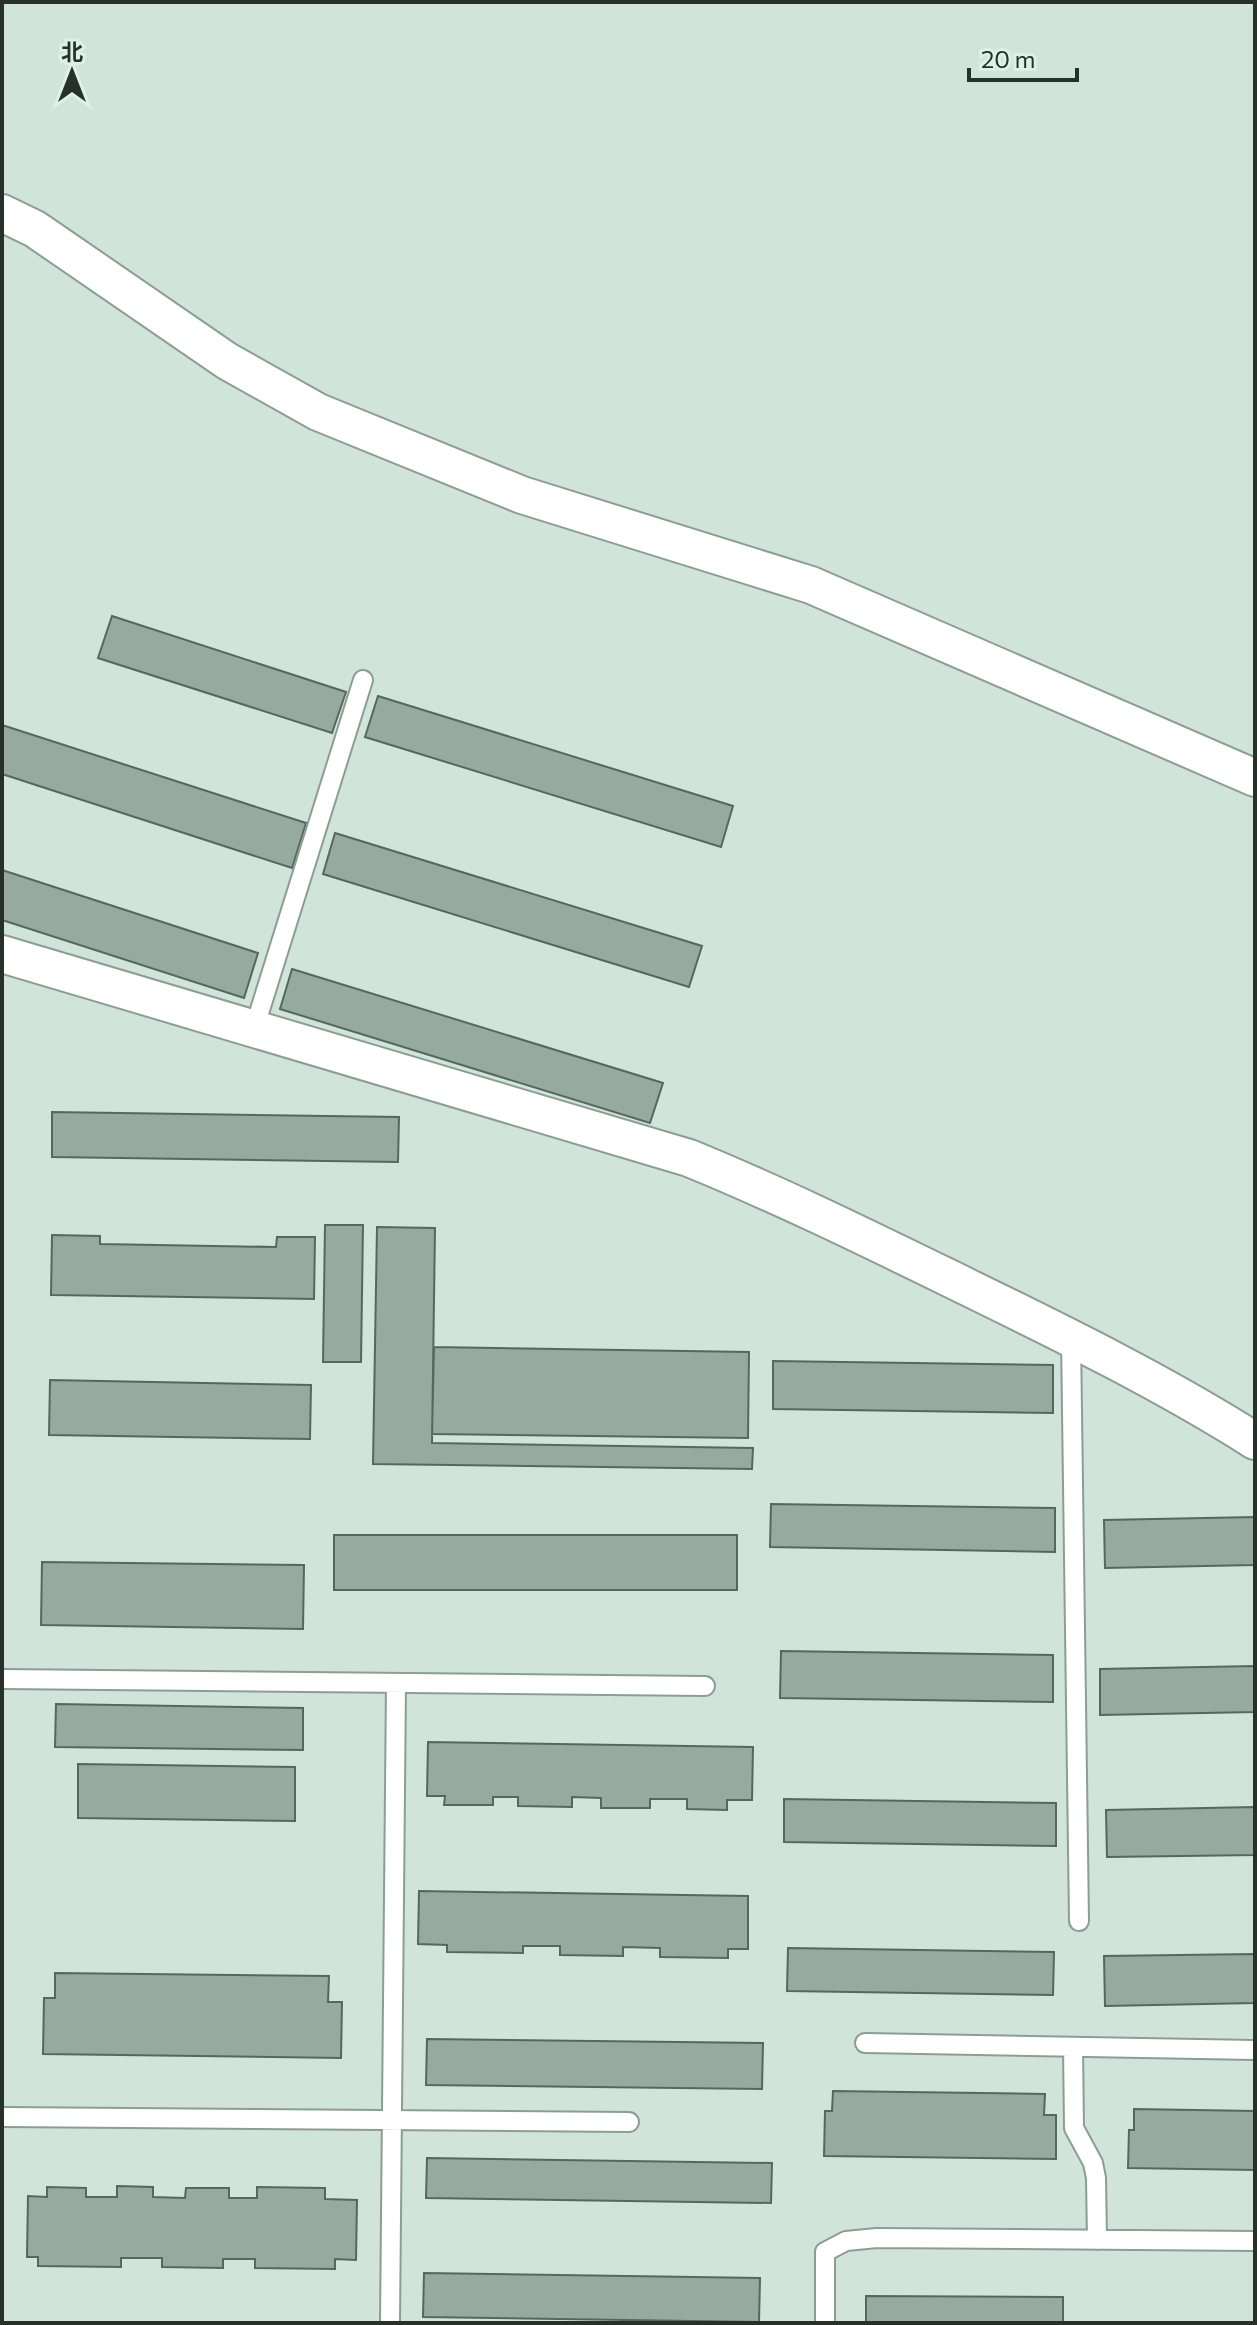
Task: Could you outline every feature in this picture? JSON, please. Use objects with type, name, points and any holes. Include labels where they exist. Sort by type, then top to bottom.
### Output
[{"type":"street","points":[[2,213],[35,229],[227,361],[318,412],[522,495],[811,585],[1255,778]]},
{"type":"street","points":[[2,954],[689,1158],[761,1187],[1071,1338],[1255,1441]]},
{"type":"lane","points":[[254,1029],[363,680]]},
{"type":"lane","points":[[1071,1338],[1079,1921]]},
{"type":"lane","points":[[2,1679],[705,1686]]},
{"type":"lane","points":[[390,2323],[396,1683]]},
{"type":"lane","points":[[865,2043],[1255,2050]]},
{"type":"lane","points":[[1073,2047],[1074,2128],[1093,2163],[1097,2240]]},
{"type":"lane","points":[[2,2117],[629,2122]]},
{"type":"lane","points":[[825,2323],[825,2252],[846,2241],[877,2238],[1255,2241]]},
{"type":"building","points":[[112,616],[346,692],[332,733],[98,658]]},
{"type":"building","points":[[378,696],[733,806],[721,847],[365,737]]},
{"type":"building","points":[[2,725],[306,823],[292,868],[2,774]]},
{"type":"building","points":[[335,833],[702,946],[689,987],[323,874]]},
{"type":"building","points":[[2,870],[258,953],[244,998],[2,920]]},
{"type":"building","points":[[292,969],[663,1083],[650,1123],[280,1009]]},
{"type":"building","points":[[52,1112],[399,1117],[398,1162],[52,1157]]},
{"type":"building","points":[[325,1225],[363,1225],[361,1362],[323,1362]]},
{"type":"building","points":[[377,1227],[435,1228],[432,1443],[753,1448],[752,1469],[373,1464]]},
{"type":"building","points":[[52,1235],[100,1236],[100,1244],[276,1247],[277,1237],[315,1237],[314,1299],[51,1295]]},
{"type":"building","points":[[434,1347],[749,1352],[748,1438],[432,1434]]},
{"type":"building","points":[[773,1361],[1053,1365],[1053,1413],[773,1409]]},
{"type":"building","points":[[50,1380],[311,1385],[310,1439],[49,1435]]},
{"type":"building","points":[[771,1504],[1055,1508],[1055,1552],[770,1547]]},
{"type":"building","points":[[1255,1517],[1255,1565],[1105,1568],[1104,1520]]},
{"type":"building","points":[[334,1535],[737,1535],[737,1590],[334,1590]]},
{"type":"building","points":[[42,1562],[304,1565],[303,1629],[41,1625]]},
{"type":"building","points":[[781,1651],[1053,1655],[1053,1702],[780,1698]]},
{"type":"building","points":[[1255,1666],[1255,1712],[1100,1715],[1100,1669]]},
{"type":"building","points":[[56,1704],[303,1708],[303,1750],[55,1747]]},
{"type":"building","points":[[428,1742],[753,1747],[752,1800],[727,1800],[727,1810],[687,1809],[687,1799],[650,1799],[650,1808],[601,1808],[601,1798],[572,1797],[572,1807],[518,1806],[518,1797],[493,1797],[493,1805],[444,1805],[445,1796],[427,1796]]},
{"type":"building","points":[[78,1764],[295,1767],[295,1821],[78,1818]]},
{"type":"building","points":[[784,1799],[1056,1803],[1056,1846],[784,1842]]},
{"type":"building","points":[[1255,1807],[1255,1855],[1107,1857],[1106,1810]]},
{"type":"building","points":[[419,1891],[748,1896],[748,1949],[728,1949],[728,1958],[660,1957],[660,1948],[623,1947],[623,1956],[560,1955],[560,1946],[523,1946],[523,1953],[447,1952],[447,1945],[418,1944]]},
{"type":"building","points":[[788,1948],[1054,1952],[1053,1995],[787,1991]]},
{"type":"building","points":[[1255,1954],[1255,2003],[1105,2006],[1104,1956]]},
{"type":"building","points":[[55,1973],[329,1976],[328,2002],[342,2002],[341,2058],[43,2054],[44,1998],[55,1998]]},
{"type":"building","points":[[427,2039],[763,2043],[762,2089],[426,2085]]},
{"type":"building","points":[[833,2091],[1045,2094],[1044,2115],[1056,2115],[1056,2159],[824,2156],[825,2111],[832,2111]]},
{"type":"building","points":[[1134,2109],[1255,2111],[1255,2170],[1128,2168],[1129,2130],[1134,2130]]},
{"type":"building","points":[[427,2158],[772,2163],[771,2203],[426,2198]]},
{"type":"building","points":[[117,2186],[153,2187],[153,2197],[185,2198],[186,2188],[229,2188],[229,2198],[257,2198],[257,2187],[325,2188],[325,2199],[357,2200],[356,2260],[335,2259],[335,2269],[255,2268],[255,2259],[223,2259],[223,2268],[162,2267],[162,2258],[121,2258],[121,2267],[38,2266],[38,2257],[27,2257],[28,2196],[47,2197],[47,2187],[86,2188],[86,2197],[117,2197]]},
{"type":"building","points":[[424,2273],[760,2278],[759,2322],[423,2317]]},
{"type":"building","points":[[866,2296],[1063,2297],[1063,2323],[866,2323]]}]
